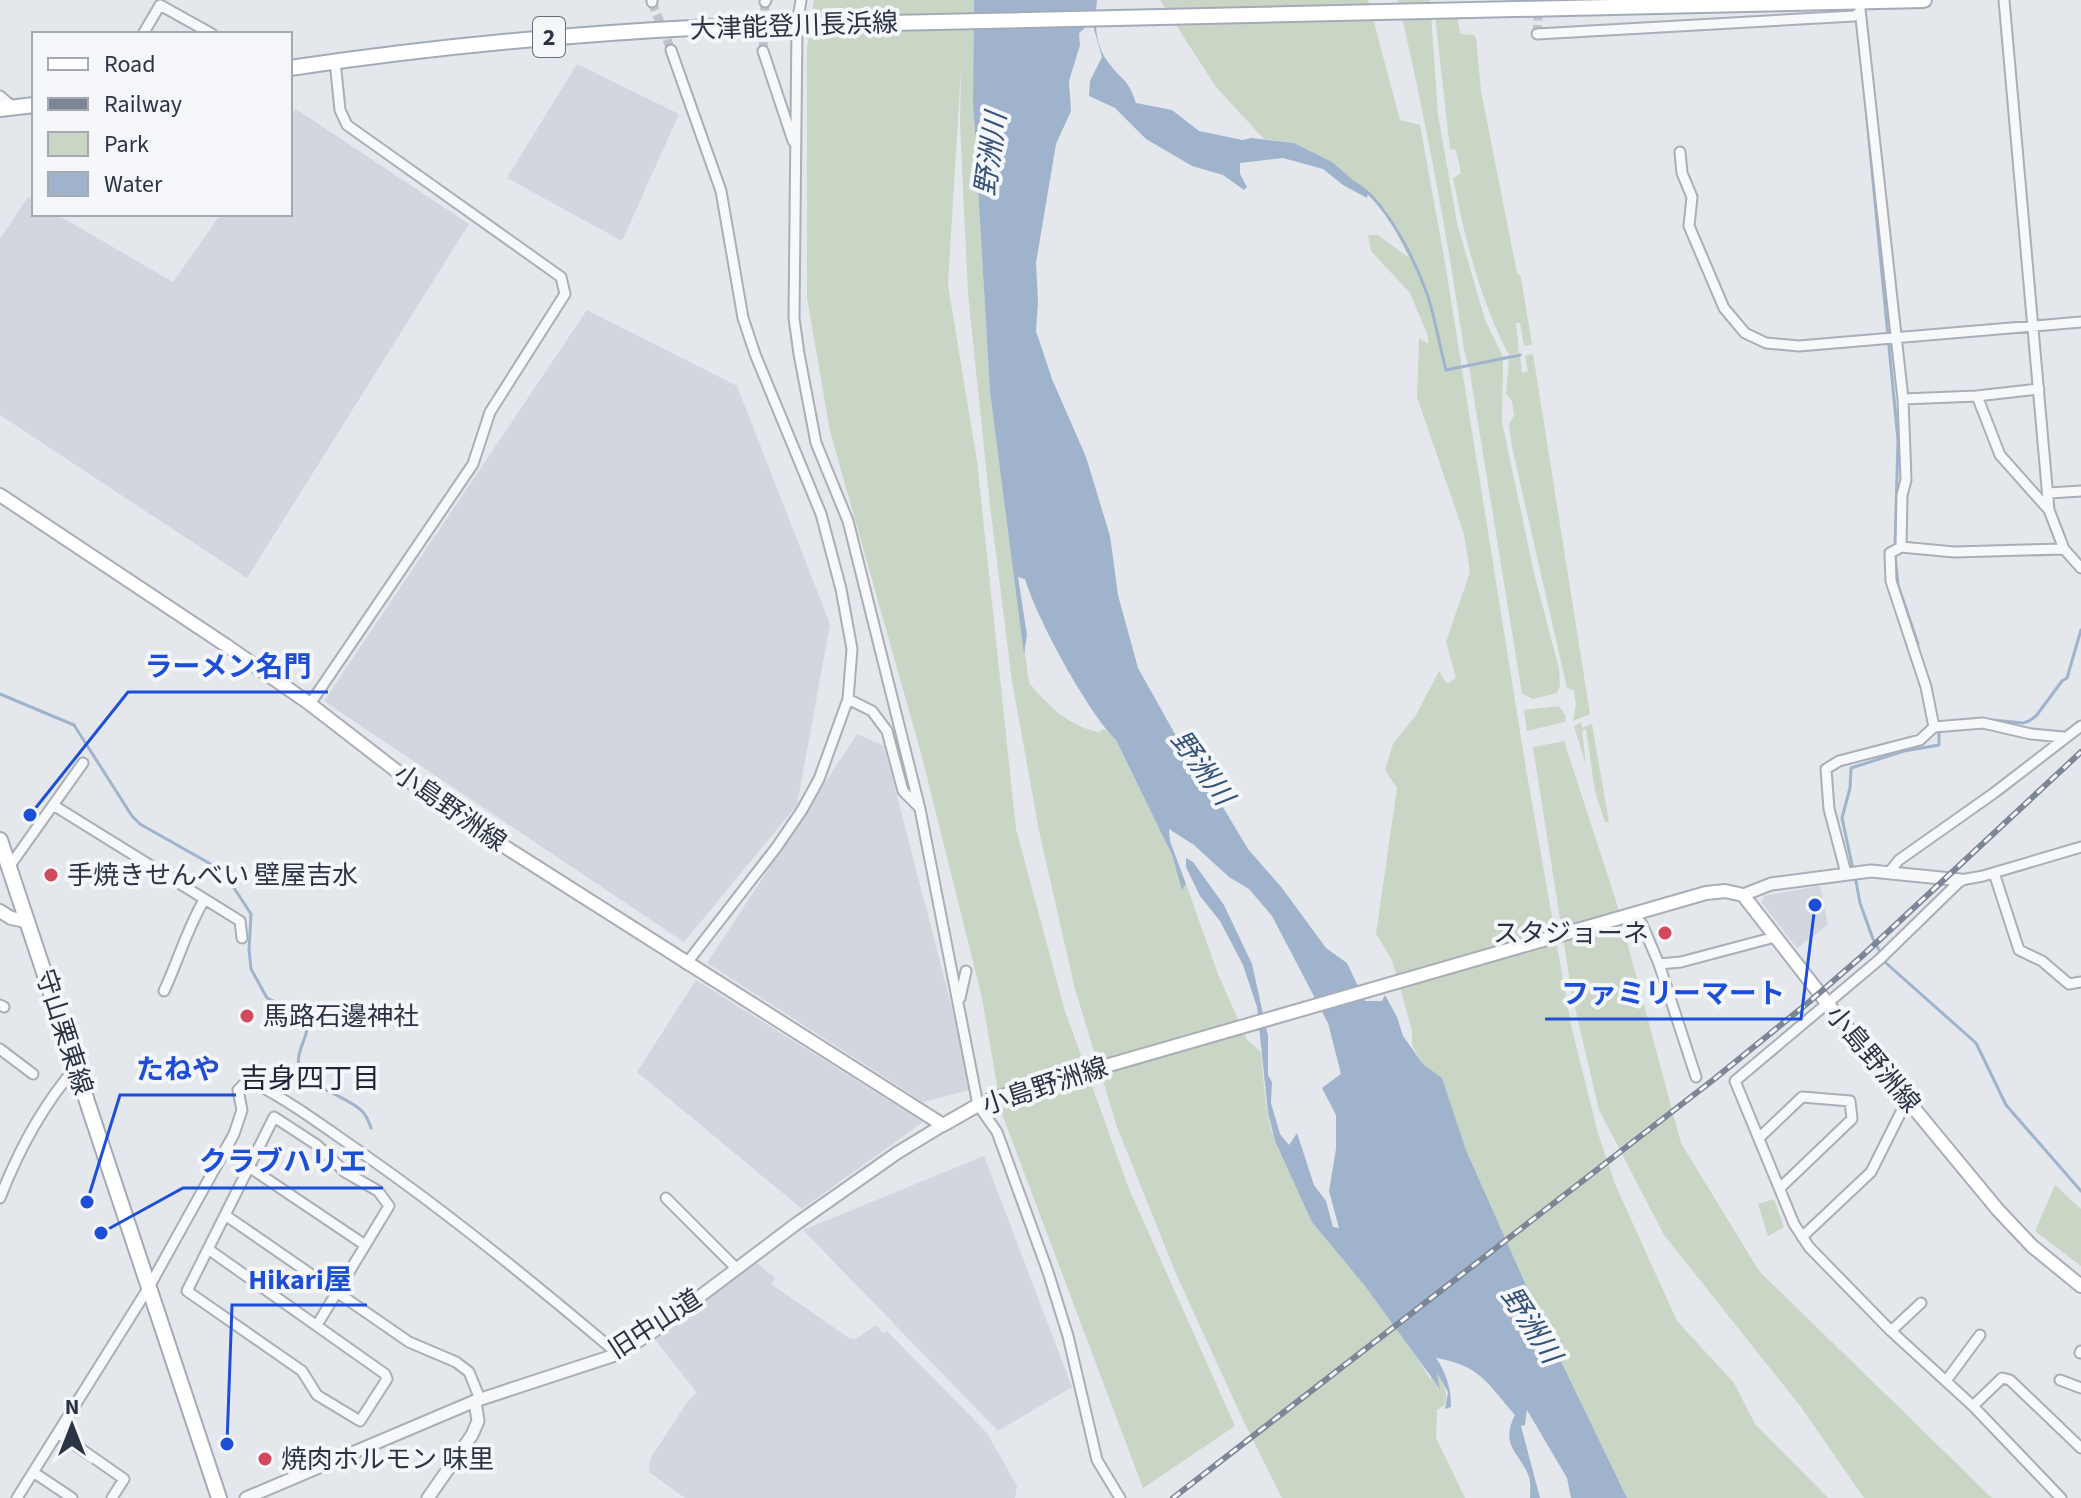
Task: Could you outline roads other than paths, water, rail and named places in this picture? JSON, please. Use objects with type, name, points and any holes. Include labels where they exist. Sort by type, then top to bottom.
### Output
[{"type":"main road","name":"大津能登川長浜線","points":[[292,68],[410,50],[563,36],[803,25],[1859,4],[1924,0]]},
{"type":"main road","points":[[7,108],[32,105]]},
{"type":"main road","name":"小島野洲線","points":[[0,495],[310,704],[447,810],[943,1125],[998,1097],[1706,893],[1725,891],[1743,895],[1827,1003],[1998,1210],[2032,1246],[2081,1286]]},
{"type":"main road","name":"守山栗東線","points":[[0,840],[219,1498]]},
{"type":"main road","points":[[0,911],[11,918],[26,921]]},
{"type":"street","points":[[801,0],[803,25],[796,148],[794,318],[816,443],[848,521],[920,809],[978,1105],[997,1132],[1048,1272],[1068,1336],[1097,1460],[1120,1498]]},
{"type":"street","points":[[2004,0],[2049,510]]},
{"type":"street","points":[[1537,34],[1854,16],[1859,4]]},
{"type":"street","points":[[1859,4],[1890,339],[1903,399],[1906,480],[1902,495],[1901,547]]},
{"type":"street","points":[[144,32],[160,5],[208,32]]},
{"type":"street","points":[[671,50],[721,191],[747,330],[783,428],[821,514],[841,589],[852,649],[848,699],[830,754],[802,810],[686,964]]},
{"type":"street","points":[[763,51],[796,148]]},
{"type":"street","points":[[310,704],[473,464],[490,412],[565,294],[561,277],[347,125],[340,110],[335,61]]},
{"type":"street","points":[[0,96],[7,108]]},
{"type":"street","points":[[1680,152],[1682,173],[1692,197],[1689,226],[1724,308],[1745,333],[1766,343],[1799,346],[2081,322]]},
{"type":"street","points":[[1903,399],[1977,396],[2039,389]]},
{"type":"street","points":[[1977,396],[2000,455],[2049,510],[2064,549],[2081,568]]},
{"type":"street","points":[[2049,493],[2081,491]]},
{"type":"street","points":[[1938,726],[1891,581],[1890,553],[1901,547],[1954,552],[2064,549]]},
{"type":"street","points":[[848,699],[872,711],[887,731],[903,791],[920,809]]},
{"type":"street","points":[[1851,873],[1829,809],[1826,769],[1839,761],[1920,740],[1938,726],[1983,723],[2067,738],[2081,726]]},
{"type":"street","points":[[1890,871],[1899,860],[1994,793],[2063,737]]},
{"type":"street","points":[[9,867],[83,763]]},
{"type":"street","points":[[53,805],[240,921],[242,938]]},
{"type":"street","points":[[1743,895],[1771,884],[1851,873],[1890,871],[1961,880],[2081,847]]},
{"type":"street","points":[[1994,873],[2019,950],[2042,961],[2069,984],[2081,982]]},
{"type":"street","points":[[1961,880],[1882,957],[1735,1081],[1794,1224],[1809,1247],[1891,1331],[1973,1406],[2061,1498]]},
{"type":"street","points":[[164,991],[181,956],[189,927],[204,900]]},
{"type":"street","points":[[1628,916],[1642,924],[1659,964],[1696,1077]]},
{"type":"street","points":[[1659,964],[1681,962],[1775,937]]},
{"type":"street","points":[[959,1001],[966,971]]},
{"type":"street","points":[[0,1049],[33,1074]]},
{"type":"street","points":[[0,1198],[28,1133],[56,1090],[76,1067]]},
{"type":"street","points":[[17,1498],[149,1287],[234,1134],[242,1110],[238,1090],[248,1080],[278,1095],[416,1191],[498,1253],[618,1354]]},
{"type":"street","points":[[1760,1137],[1802,1097],[1850,1101],[1852,1119],[1781,1187]]},
{"type":"street","points":[[1802,1237],[1871,1172],[1909,1101]]},
{"type":"street","points":[[208,1249],[385,1374],[387,1379],[360,1421],[317,1395],[302,1371],[187,1291],[208,1249],[274,1117],[317,1145],[345,1172],[378,1191],[389,1206],[317,1325]]},
{"type":"street","name":"旧中山道","points":[[246,1498],[478,1400],[618,1354],[897,1153],[943,1125]]},
{"type":"street","points":[[249,1167],[365,1245]]},
{"type":"street","points":[[666,1198],[736,1268]]},
{"type":"street","points":[[225,1215],[409,1342],[456,1362],[469,1372],[478,1400],[478,1421],[472,1435],[428,1498]]},
{"type":"street","points":[[1891,1331],[1921,1303]]},
{"type":"street","points":[[1946,1381],[1980,1335]]},
{"type":"street","points":[[1973,1406],[2002,1378],[2010,1380],[2081,1448]]},
{"type":"street","points":[[2060,1380],[2081,1388]]},
{"type":"street","points":[[58,1433],[124,1479],[112,1498]]},
{"type":"street","points":[[33,1472],[72,1498]]},
{"type":"water","name":"野洲川","points":[[974,0],[1097,0],[1096,24],[1100,48],[1127,84],[1136,103],[1172,110],[1199,131],[1242,140],[1252,138],[1294,143],[1332,162],[1368,193],[1367,198],[1323,169],[1283,158],[1240,163],[1240,174],[1247,187],[1244,190],[1223,175],[1192,166],[1146,139],[1115,108],[1089,96],[1090,81],[1102,57],[1092,22],[1079,33],[1080,45],[1069,81],[1071,111],[1056,144],[1036,263],[1036,331],[1052,379],[1086,457],[1110,536],[1118,595],[1138,668],[1180,743],[1191,754],[1248,849],[1282,888],[1326,948],[1347,963],[1365,1001],[1382,1001],[1385,995],[1403,1036],[1423,1064],[1442,1078],[1466,1150],[1545,1328],[1627,1498],[1571,1498],[1567,1478],[1527,1410],[1525,1425],[1521,1426],[1540,1498],[1530,1498],[1529,1477],[1510,1442],[1515,1415],[1490,1385],[1473,1371],[1436,1358],[1450,1393],[1451,1407],[1445,1409],[1448,1392],[1437,1373],[1440,1389],[1365,1286],[1312,1222],[1275,1141],[1268,1113],[1257,1007],[1243,965],[1220,921],[1200,896],[1186,867],[1186,858],[1193,862],[1224,905],[1252,964],[1268,1036],[1271,1103],[1280,1134],[1289,1145],[1297,1133],[1314,1185],[1326,1201],[1333,1227],[1339,1228],[1329,1191],[1336,1149],[1336,1115],[1322,1088],[1341,1074],[1328,1023],[1272,916],[1249,889],[1169,829],[1170,841],[1186,884],[1182,890],[1172,855],[1116,740],[1064,664],[1025,579],[1018,577],[1027,635],[1024,654],[990,392],[973,102]]},
{"type":"waterway","points":[[1861,56],[1898,440],[1895,547]]},
{"type":"waterway","points":[[1355,183],[1377,202],[1414,263],[1429,301],[1446,370],[1520,355]]},
{"type":"waterway","points":[[1895,556],[1898,585],[1918,644]]},
{"type":"waterway","points":[[1982,719],[2023,723],[2036,716],[2067,678],[2081,630]]},
{"type":"waterway","points":[[0,694],[74,725],[140,824],[223,871],[251,914],[251,969],[267,998],[284,1006],[307,1029],[299,1067],[317,1085],[362,1111],[371,1128]]},
{"type":"waterway","points":[[1853,869],[1842,818],[1850,788],[1851,768],[1904,751],[1939,745],[1939,727]]},
{"type":"waterway","points":[[1855,876],[1860,903],[1886,963],[1976,1043],[2006,1105],[2081,1191]]},
{"type":"tunnel","points":[[1537,34],[1539,0]]},
{"type":"tunnel","points":[[652,2],[671,50]]},
{"type":"tunnel","points":[[763,51],[765,2]]},
{"type":"railway","points":[[1173,1498],[1713,1080],[1809,1002],[2081,752]]},
{"type":"place","name":"ラーメン名門","points":[[30,815]]},
{"type":"place","name":"手焼きせんべい 壁屋吉水","points":[[51,875]]},
{"type":"place","name":"ファミリーマート","points":[[1815,905]]},
{"type":"place","name":"スタジョーネ","points":[[1665,933]]},
{"type":"place","name":"馬路石邊神社","points":[[247,1016]]},
{"type":"place","name":"たねや","points":[[87,1202]]},
{"type":"place","name":"クラブハリエ","points":[[101,1233]]},
{"type":"place","name":"Hikari屋","points":[[227,1444]]},
{"type":"place","name":"焼肉ホルモン 味里","points":[[265,1459]]},
{"type":"district","name":"吉身四丁目","points":[[310,1079]]}]
